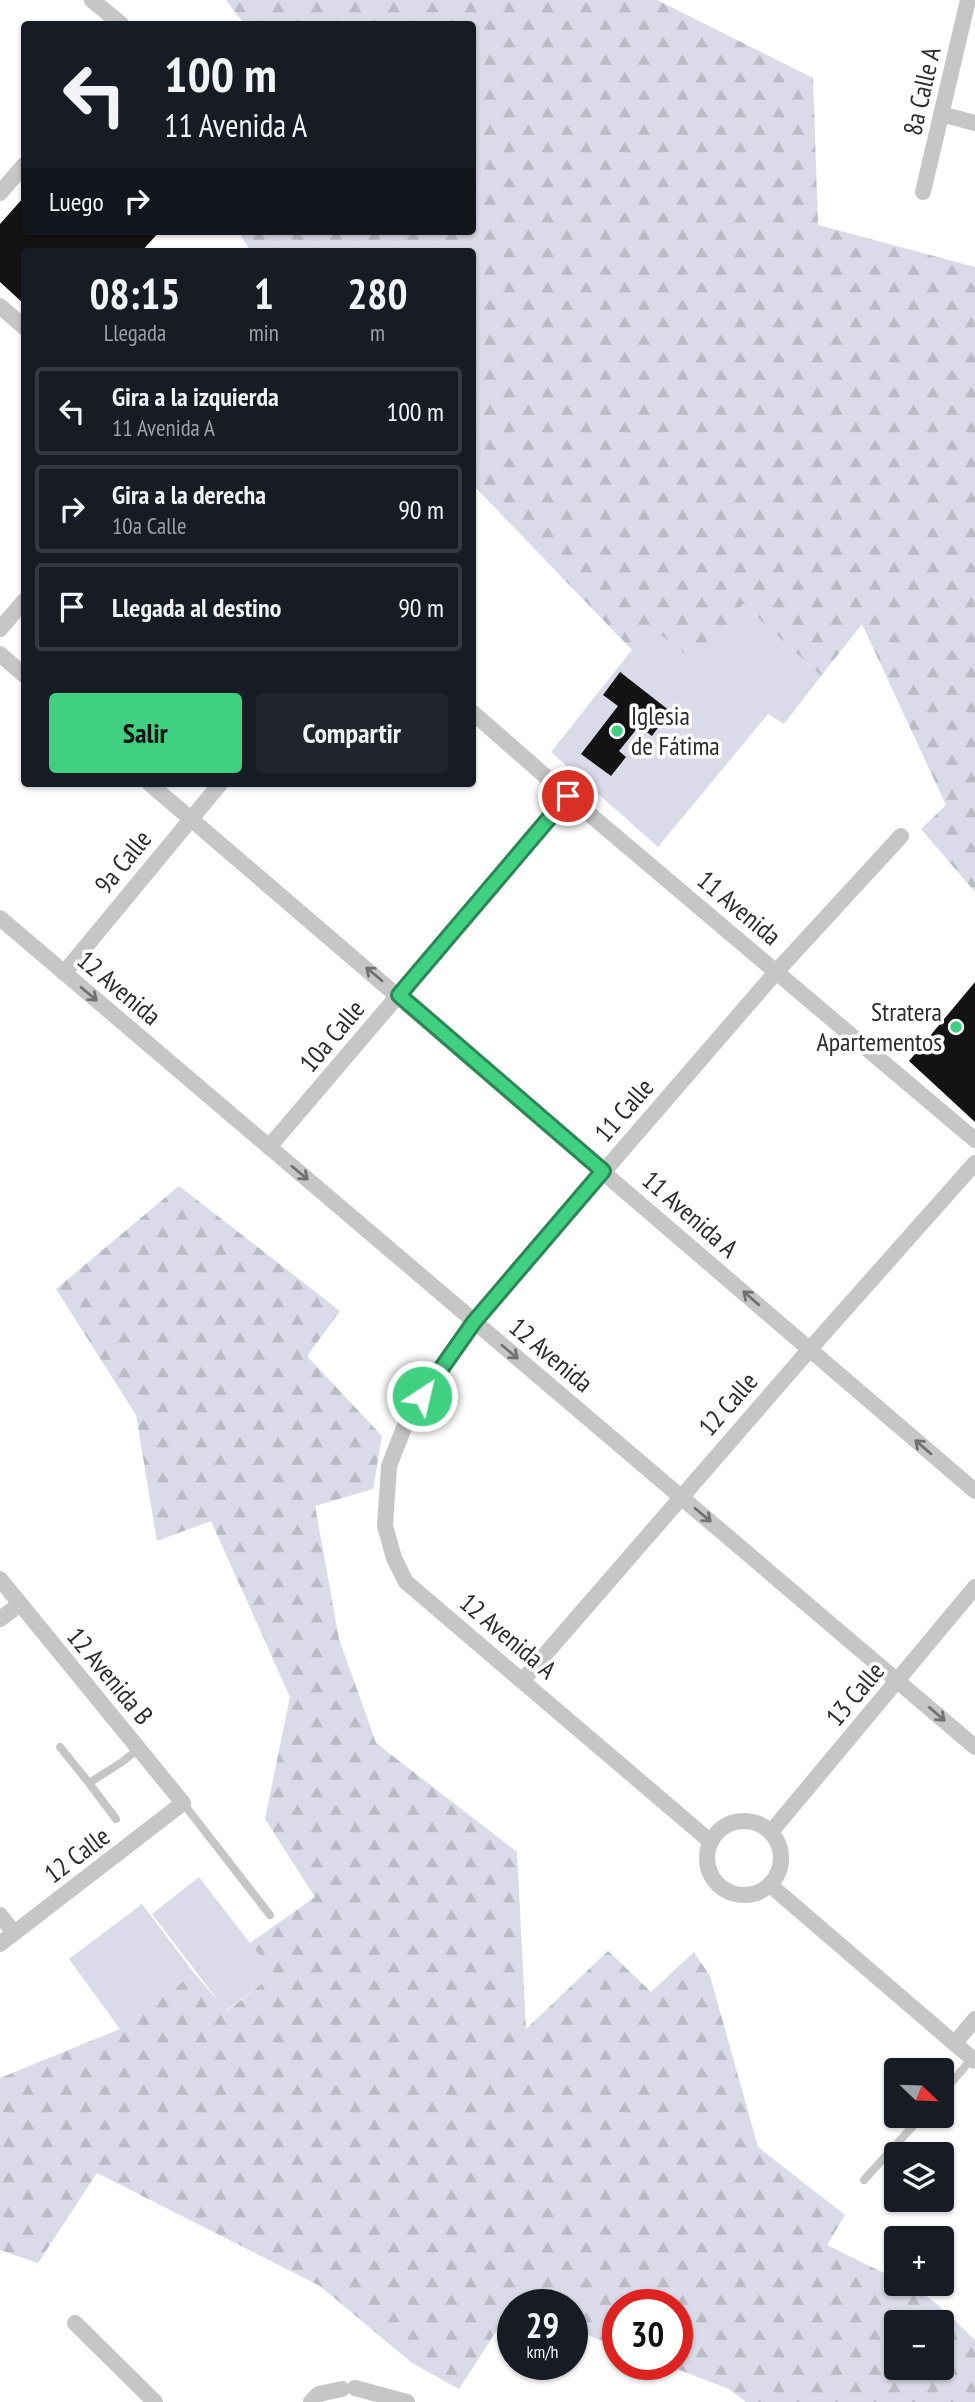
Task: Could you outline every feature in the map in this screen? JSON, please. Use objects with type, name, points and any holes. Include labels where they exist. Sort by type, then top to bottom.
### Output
[{"type":"street","points":[[92,0],[117,21]]},
{"type":"street","name":"8a Calle A","points":[[923,192],[968,0]]},
{"type":"street","points":[[941,114],[975,123]]},
{"type":"street","points":[[0,192],[21,168]]},
{"type":"street","points":[[0,306],[21,324]]},
{"type":"street","points":[[0,629],[21,604]]},
{"type":"street","points":[[0,654],[21,672]]},
{"type":"street","name":"11 Avenida","points":[[476,716],[975,1140]]},
{"type":"street","name":"11 Avenida A","points":[[153,787],[975,1491]]},
{"type":"street","name":"9a Calle","points":[[64,973],[217,787]]},
{"type":"street","name":"10a Calle","points":[[269,1147],[568,796]]},
{"type":"street","name":"11 Calle","points":[[408,1415],[474,1322],[776,972],[901,836]]},
{"type":"street","name":"12 Avenida","points":[[0,918],[975,1747]]},
{"type":"street","name":"12 Calle","points":[[522,1681],[975,1163]]},
{"type":"street","name":"12 Avenida A","points":[[408,1415],[389,1466],[385,1526],[394,1558],[406,1582],[711,1842]]},
{"type":"street","name":"12 Avenida B","points":[[0,1580],[183,1803]]},
{"type":"street","name":"13 Calle","points":[[771,1832],[975,1587]]},
{"type":"street","points":[[0,1619],[19,1605]]},
{"type":"street","name":"12 Calle","points":[[0,1944],[183,1803]]},
{"type":"street","points":[[738,1821],[750,1821],[771,1832],[779,1845],[781,1861],[770,1885],[761,1892],[738,1895],[718,1885],[707,1864],[707,1853],[718,1832],[738,1821]]},
{"type":"street","points":[[770,1885],[973,2059]]},
{"type":"street","points":[[0,1915],[14,1933]]},
{"type":"street","points":[[955,2043],[975,2019]]},
{"type":"street","points":[[75,2323],[155,2402]]},
{"type":"street","points":[[319,2399],[349,2389],[407,2402]]},
{"type":"lane","points":[[60,1747],[116,1819]]},
{"type":"lane","points":[[89,1783],[138,1749]]},
{"type":"lane","points":[[183,1803],[270,1915]]},
{"type":"lane","points":[[954,2080],[973,2059]]},
{"type":"lane","points":[[864,2180],[911,2128]]},
{"type":"green space","points":[[226,0],[657,0],[813,78],[818,225],[975,267],[975,892],[921,829],[946,805],[862,624],[821,676],[743,604],[700,666],[651,627],[632,650],[476,488],[476,248],[249,248],[240,235],[476,235],[476,21],[242,21]]},
{"type":"green space","points":[[743,604],[821,676],[784,724],[768,714],[658,847],[551,752],[651,626],[700,666]]},
{"type":"green space","points":[[179,1186],[340,1311],[307,1356],[382,1436],[373,1489],[315,1506],[339,1639],[376,1743],[517,1852],[526,2029],[608,1951],[651,1992],[694,1952],[710,1976],[758,2147],[845,2215],[827,2245],[884,2273],[884,2296],[926,2296],[943,2310],[884,2310],[884,2380],[954,2380],[954,2320],[975,2340],[975,2402],[746,2402],[729,2389],[693,2375],[693,2289],[602,2289],[602,2341],[588,2335],[588,2289],[497,2289],[497,2330],[459,2389],[412,2363],[320,2286],[97,2173],[38,2263],[0,2250],[0,2078],[120,2029],[194,1973],[227,2011],[274,1974],[250,1943],[315,1897],[265,1819],[290,1697],[211,1521],[157,1541],[136,1415],[56,1289]]},
{"type":"green space","points":[[199,1877],[274,1974],[226,2011],[152,1914]]},
{"type":"green space","points":[[142,1904],[194,1973],[120,2029],[69,1959]]},
{"type":"building","points":[[21,200],[21,235],[156,235],[145,248],[21,248],[21,301],[0,282],[0,224]]},
{"type":"building","name":"Iglesia de Fátima","points":[[620,672],[670,711],[652,736],[639,726],[619,751],[626,757],[611,776],[581,754],[618,706],[603,695]]},
{"type":"building","name":"Stratera Apartementos","points":[[975,982],[975,1122],[909,1061]]},
{"type":"place","name":"Iglesia de Fátima","points":[[617,731]]},
{"type":"place","name":"Stratera Apartementos","points":[[956,1027]]},
{"type":"route","points":[[422,1396],[474,1322],[603,1171],[399,995],[568,796]]}]
